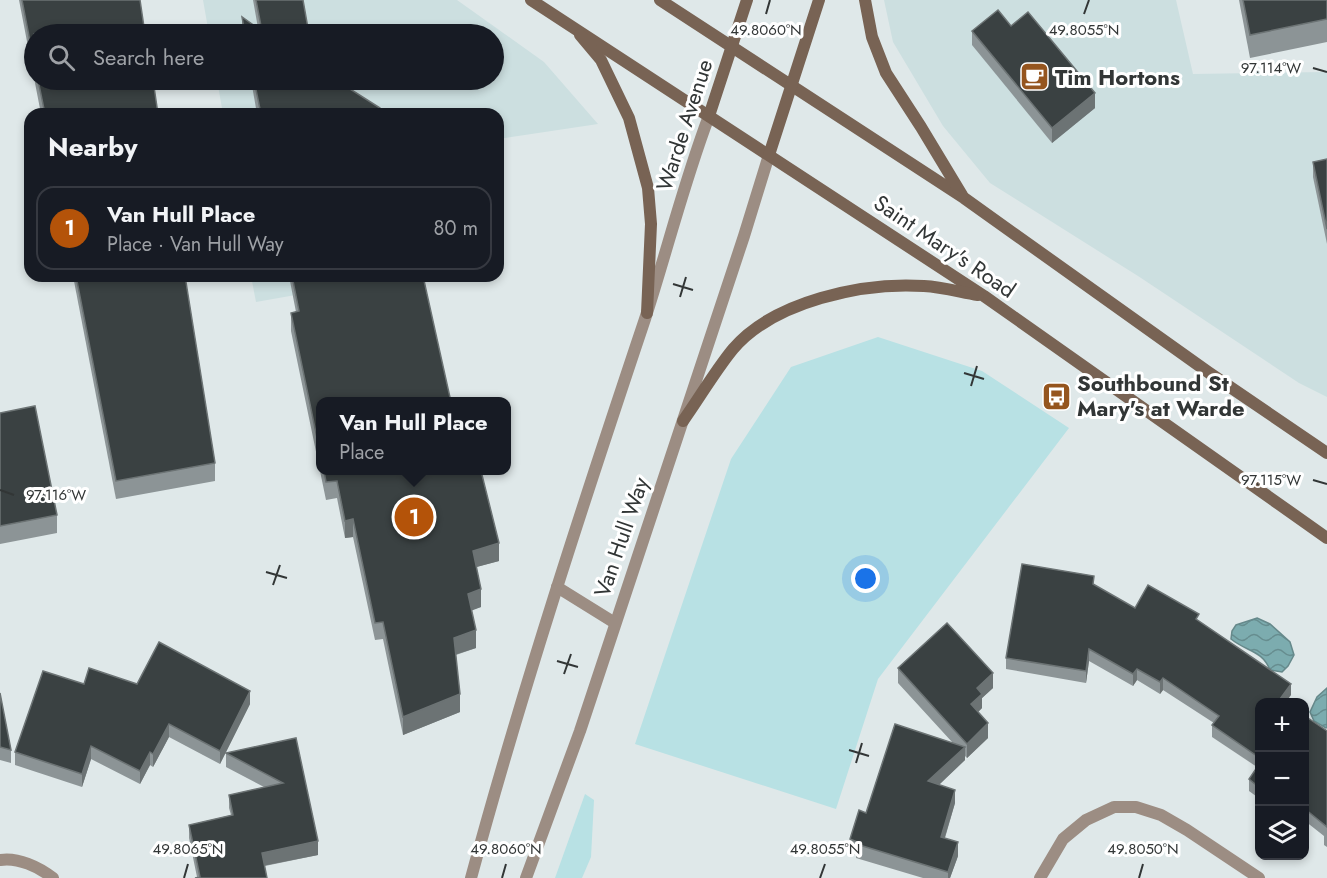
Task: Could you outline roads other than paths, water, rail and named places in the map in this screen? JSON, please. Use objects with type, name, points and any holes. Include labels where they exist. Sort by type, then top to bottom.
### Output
[{"type":"main road","name":"Saint Mary's Road","points":[[531,0],[984,296],[1327,538]]},
{"type":"main road","points":[[660,0],[964,198],[1208,372],[1327,453]]},
{"type":"main road","name":"Warde Avenue","points":[[709,116],[747,0]]},
{"type":"main road","points":[[769,155],[819,0]]},
{"type":"main road","points":[[865,0],[872,37],[886,73],[964,198]]},
{"type":"main road","points":[[571,25],[601,60],[629,118],[641,158],[648,188],[651,224],[647,313]]},
{"type":"main road","points":[[683,421],[734,348],[760,326],[785,310],[815,300],[879,285],[926,286],[984,296]]},
{"type":"street","name":"Warde Avenue","points":[[673,229],[689,169],[709,116]]},
{"type":"street","name":"Van Hull Way","points":[[526,878],[580,731],[769,155]]},
{"type":"street","name":"Van Hull Way","points":[[471,878],[557,587],[673,229]]},
{"type":"street","points":[[557,587],[615,623]]},
{"type":"street","points":[[1041,878],[1064,838],[1086,820],[1114,807],[1136,807],[1161,815],[1259,878]]},
{"type":"street","points":[[0,860],[24,862],[53,878]]},
{"type":"water","points":[[1257,618],[1270,624],[1290,642],[1294,655],[1282,672],[1270,670],[1267,663],[1258,655],[1231,639],[1236,625]]},
{"type":"water","points":[[1327,688],[1326,728],[1314,721],[1310,712],[1317,697]]},
{"type":"place","name":"Tim Hortons","points":[[1034,77]]},
{"type":"place","name":"Southbound St Mary's at Warde","points":[[1056,396]]},
{"type":"place","name":"Van Hull Place","points":[[414,517]]}]
